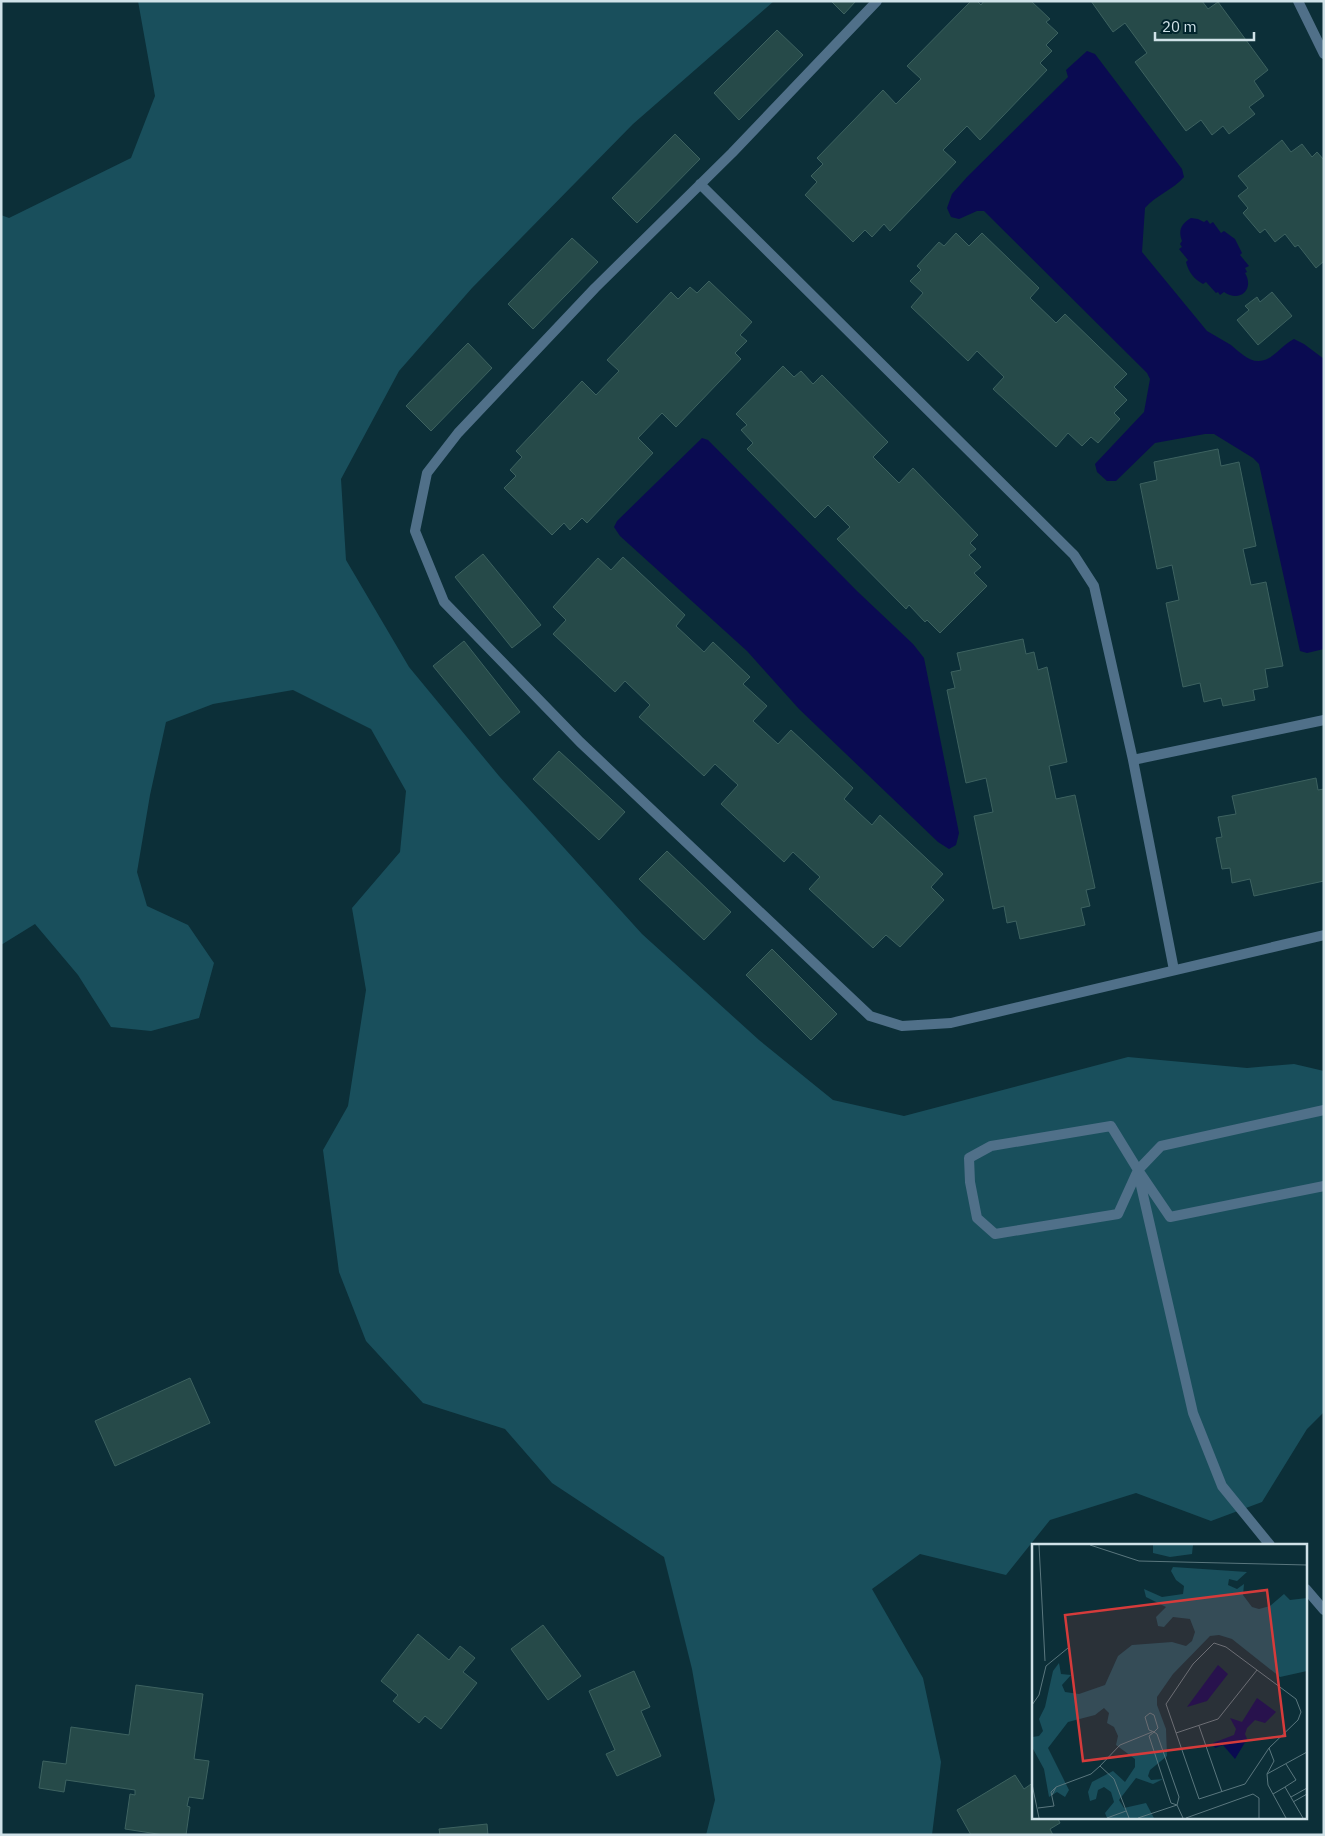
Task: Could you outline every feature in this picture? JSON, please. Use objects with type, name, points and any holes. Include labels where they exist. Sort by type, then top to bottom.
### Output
[{"type":"lane","points":[[878,1],[700,184],[595,288],[458,433],[427,473],[415,531],[444,602],[580,742],[870,1016],[902,1026],[951,1023],[1324,935]]},
{"type":"lane","points":[[1298,1],[1324,54]]},
{"type":"lane","points":[[700,184],[1074,555],[1094,586],[1133,760],[1174,970]]},
{"type":"lane","points":[[1133,760],[1324,720]]},
{"type":"lane","points":[[1324,1110],[1161,1146],[1138,1170],[1118,1214],[995,1234],[977,1218],[970,1182],[969,1158],[991,1146],[1110,1126],[1138,1170],[1170,1217],[1324,1186]]},
{"type":"lane","points":[[1138,1170],[1192,1413],[1222,1486],[1269,1544]]},
{"type":"lane","points":[[1308,1591],[1324,1610]]},
{"type":"shaded area","points":[[138,1],[774,1],[633,124],[472,288],[399,371],[341,479],[346,560],[409,667],[499,776],[642,934],[759,1040],[833,1100],[904,1116],[1128,1057],[1247,1068],[1294,1064],[1324,1071],[1324,1412],[1307,1429],[1262,1502],[1211,1521],[1136,1493],[1050,1520],[1006,1575],[920,1554],[872,1589],[923,1678],[941,1762],[932,1835],[706,1835],[715,1800],[692,1669],[664,1557],[552,1483],[505,1429],[423,1403],[366,1341],[339,1272],[323,1150],[348,1106],[366,990],[352,908],[400,852],[406,791],[371,729],[293,690],[213,704],[166,722],[150,795],[137,872],[147,906],[188,925],[214,963],[199,1018],[151,1031],[111,1027],[78,975],[35,924],[1,945],[1,215],[9,218],[131,158],[155,96]]},
{"type":"shaded area","points":[[1087,51],[1095,54],[1182,169],[1184,177],[1145,208],[1142,252],[1207,331],[1231,345],[1248,358],[1258,361],[1269,358],[1294,339],[1324,359],[1324,649],[1307,653],[1300,651],[1259,464],[1253,458],[1214,434],[1205,434],[1155,443],[1116,481],[1107,481],[1097,472],[1095,464],[1144,412],[1150,379],[1147,373],[984,211],[977,211],[959,219],[951,217],[947,208],[952,194],[967,177],[1068,77],[1066,70]]},
{"type":"shaded area","points":[[1191,218],[1204,222],[1207,220],[1210,224],[1213,222],[1221,233],[1224,231],[1235,239],[1242,253],[1240,255],[1249,266],[1245,268],[1248,285],[1244,293],[1235,296],[1224,292],[1220,295],[1206,282],[1203,284],[1192,275],[1186,262],[1188,260],[1179,249],[1182,247],[1180,244],[1182,241],[1181,228]]},
{"type":"shaded area","points":[[702,438],[708,440],[857,591],[913,644],[924,658],[959,833],[956,845],[949,849],[938,842],[799,709],[747,651],[620,536],[614,527],[617,521]]},
{"type":"building","points":[[831,1],[856,1],[844,14]]},
{"type":"building","points":[[971,1],[977,1],[981,5],[984,1],[1031,1],[1050,19],[1046,22],[1058,33],[1046,45],[1052,51],[1040,63],[1047,70],[980,140],[967,126],[943,150],[956,162],[890,231],[884,224],[872,237],[865,230],[853,242],[805,195],[817,182],[811,176],[823,164],[817,158],[883,90],[896,104],[921,79],[907,66]]},
{"type":"building","points":[[1091,1],[1202,1],[1208,9],[1218,2],[1268,70],[1254,81],[1264,96],[1249,107],[1255,114],[1229,134],[1223,126],[1212,135],[1201,120],[1186,131],[1135,62],[1147,53],[1125,23],[1113,32]]},
{"type":"building","points":[[777,30],[803,55],[739,120],[714,93]]},
{"type":"building","points":[[675,134],[700,159],[637,223],[612,198]]},
{"type":"building","points":[[1282,140],[1291,152],[1302,144],[1312,157],[1317,152],[1324,160],[1324,261],[1316,268],[1298,245],[1295,247],[1285,234],[1275,242],[1265,229],[1260,233],[1243,213],[1248,208],[1238,196],[1248,188],[1238,176]]},
{"type":"building","points":[[956,233],[969,246],[982,233],[1039,288],[1030,298],[1056,323],[1065,314],[1127,374],[1114,387],[1127,400],[1114,413],[1120,419],[1098,443],[1091,437],[1082,446],[1068,433],[1056,447],[993,389],[1004,377],[977,351],[968,361],[911,307],[923,293],[910,281],[921,270],[917,266],[939,242],[944,246]]},
{"type":"building","points":[[572,238],[598,262],[533,329],[508,304]]},
{"type":"building","points":[[709,281],[752,322],[740,335],[747,341],[735,353],[741,359],[676,427],[662,413],[638,438],[653,453],[587,523],[582,518],[570,530],[564,523],[552,535],[504,488],[516,476],[510,470],[522,457],[516,451],[582,381],[596,395],[619,371],[607,360],[671,292],[678,299],[690,287],[697,293]]},
{"type":"building","points":[[1272,292],[1292,316],[1258,345],[1237,320],[1249,310],[1245,306],[1257,297],[1260,302]]},
{"type":"building","points":[[468,343],[492,368],[431,431],[406,406]]},
{"type":"building","points":[[783,366],[794,377],[801,371],[813,384],[822,375],[888,442],[873,457],[899,483],[913,468],[978,535],[970,543],[976,549],[969,555],[981,567],[974,573],[987,586],[940,633],[927,620],[925,622],[909,605],[906,609],[837,539],[850,527],[828,505],[815,518],[747,449],[753,443],[741,430],[747,425],[736,414]]},
{"type":"building","points":[[1218,449],[1221,466],[1239,462],[1256,546],[1243,549],[1251,585],[1266,582],[1283,666],[1265,669],[1268,687],[1253,690],[1255,700],[1223,706],[1221,698],[1204,702],[1200,683],[1183,687],[1166,603],[1179,600],[1172,565],[1157,569],[1140,484],[1157,480],[1154,462]]},
{"type":"building","points":[[483,554],[541,625],[512,648],[455,577]]},
{"type":"building","points":[[623,557],[685,615],[676,626],[704,652],[713,642],[750,677],[743,684],[767,706],[753,721],[778,744],[791,730],[853,788],[844,799],[872,825],[880,815],[943,874],[931,887],[944,900],[900,947],[886,935],[873,948],[809,889],[820,877],[793,852],[784,862],[721,804],[738,785],[715,764],[704,776],[639,717],[650,705],[625,681],[615,692],[553,634],[566,620],[553,607],[598,558],[611,570]]},
{"type":"building","points":[[1023,639],[1026,654],[1034,652],[1038,670],[1047,667],[1067,762],[1049,766],[1056,799],[1075,795],[1095,888],[1086,890],[1090,906],[1081,908],[1085,925],[1020,939],[1016,921],[1007,923],[1004,906],[993,909],[974,816],[993,812],[986,778],[966,783],[947,690],[955,688],[951,672],[961,670],[957,653]]},
{"type":"building","points":[[464,641],[520,712],[490,736],[433,666]]},
{"type":"building","points":[[559,751],[625,812],[599,840],[533,779]]},
{"type":"building","points":[[1316,778],[1318,790],[1324,789],[1324,881],[1254,896],[1250,879],[1232,883],[1230,868],[1222,869],[1216,838],[1222,837],[1218,817],[1236,814],[1232,796]]},
{"type":"building","points":[[667,851],[731,912],[704,940],[639,879]]},
{"type":"building","points":[[772,949],[837,1014],[811,1040],[746,975]]},
{"type":"building","points":[[190,1378],[210,1423],[115,1466],[95,1421]]},
{"type":"building","points":[[543,1625],[581,1676],[548,1700],[511,1649]]},
{"type":"building","points":[[418,1634],[449,1660],[460,1646],[475,1658],[463,1672],[477,1683],[441,1729],[425,1716],[419,1723],[393,1701],[398,1695],[381,1681]]},
{"type":"building","points":[[634,1671],[650,1707],[641,1711],[661,1756],[617,1776],[606,1754],[615,1750],[589,1691]]},
{"type":"building","points":[[136,1685],[203,1694],[194,1759],[209,1761],[203,1799],[189,1797],[187,1806],[190,1807],[186,1835],[164,1835],[125,1829],[130,1794],[135,1795],[135,1790],[66,1780],[64,1792],[39,1788],[43,1761],[66,1764],[71,1727],[129,1735]]},
{"type":"building","points":[[1015,1775],[1024,1789],[1032,1783],[1032,1818],[1058,1818],[1060,1823],[1050,1829],[1053,1835],[971,1835],[957,1810]]},
{"type":"building","points":[[487,1824],[488,1835],[440,1835],[439,1829]]}]
